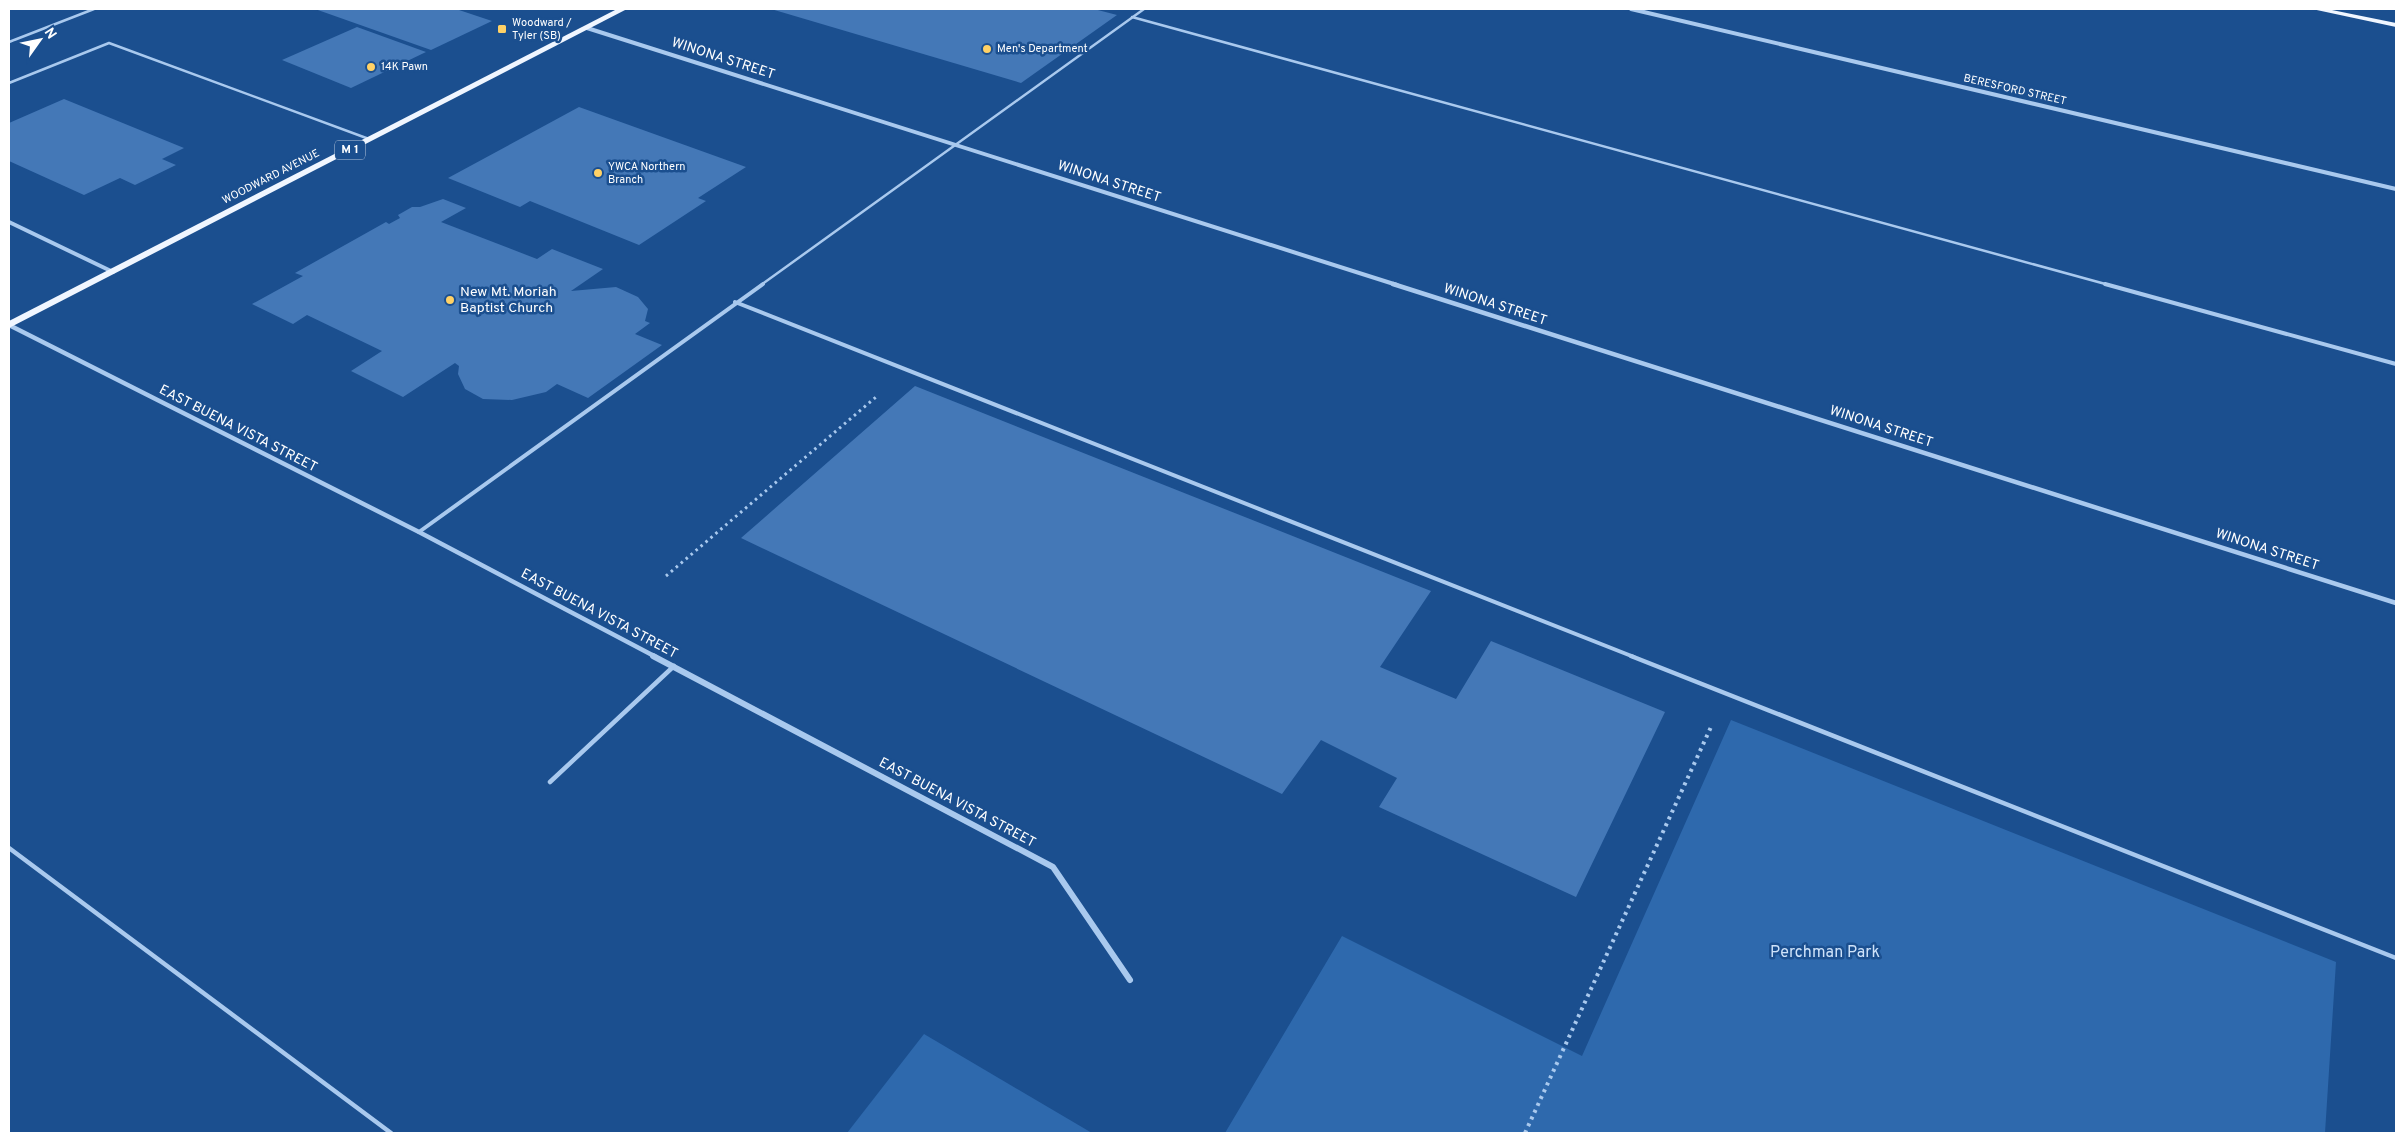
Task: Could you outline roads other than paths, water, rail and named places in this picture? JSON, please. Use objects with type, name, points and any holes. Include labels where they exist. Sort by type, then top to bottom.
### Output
[{"type":"main road","name":"WOODWARD AVENUE","points":[[9,325],[623,9]]},
{"type":"main road","points":[[2316,9],[2396,25]]},
{"type":"street","name":"BERESFORD STREET","points":[[1631,9],[2396,189]]},
{"type":"street","name":"WINONA STREET","points":[[587,28],[2396,603]]},
{"type":"street","points":[[9,222],[114,272]]},
{"type":"street","name":"EAST BUENA VISTA STREET","points":[[9,325],[419,532],[1053,866],[1130,980]]},
{"type":"lane","points":[[9,42],[94,9]]},
{"type":"lane","points":[[419,532],[954,144],[1144,9]]},
{"type":"lane","points":[[1132,17],[2396,364]]},
{"type":"lane","points":[[9,83],[109,43],[370,140]]},
{"type":"lane","points":[[735,302],[2396,958]]},
{"type":"lane","points":[[550,782],[674,666]]},
{"type":"lane","points":[[9,848],[391,1133]]},
{"type":"place","name":"Woodward / Tyler (SB)","points":[[502,29]]},
{"type":"place","name":"Men's Department","points":[[987,49]]},
{"type":"place","name":"14K Pawn","points":[[371,67]]},
{"type":"place","name":"YWCA Northern Branch","points":[[598,173]]},
{"type":"place","name":"New Mt. Moriah Baptist Church","points":[[450,300]]},
{"type":"park label","name":"Perchman Park","points":[[1825,953]]}]
